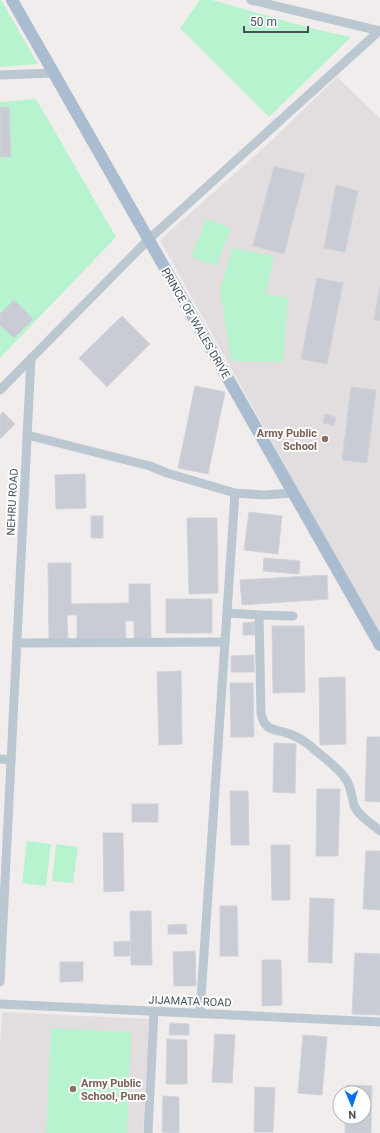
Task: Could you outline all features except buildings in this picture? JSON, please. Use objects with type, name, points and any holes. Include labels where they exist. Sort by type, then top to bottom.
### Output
[{"type":"main road","name":"PRINCE OF WALES DRIVE","points":[[12,0],[380,645]]},
{"type":"street","points":[[251,0],[379,31]]},
{"type":"street","points":[[0,390],[148,240],[379,31]]},
{"type":"street","points":[[0,75],[53,72]]},
{"type":"street","name":"NEHRU ROAD","points":[[0,982],[31,358]]},
{"type":"street","points":[[27,436],[150,466],[167,473],[235,493],[264,495],[293,493]]},
{"type":"street","points":[[200,1014],[235,493]]},
{"type":"street","points":[[227,613],[259,616],[293,616]]},
{"type":"street","points":[[259,616],[262,720],[266,726],[272,730],[289,733],[301,739],[334,766],[347,780],[358,812],[380,831]]},
{"type":"street","points":[[17,643],[225,642]]},
{"type":"street","points":[[0,759],[11,760]]},
{"type":"street","name":"JIJAMATA ROAD","points":[[0,1004],[380,1022]]},
{"type":"street","points":[[148,1133],[154,1012]]},
{"type":"shaded area","name":"Army Public School","points":[[337,77],[380,118],[380,637],[160,240],[268,144]]},
{"type":"shaded area","name":"Army Public School, Pune","points":[[2,1012],[149,1019],[143,1133],[0,1133],[0,1045]]},
{"type":"green space","points":[[1,0],[38,64],[0,67]]},
{"type":"green space","points":[[200,0],[212,0],[310,28],[351,37],[269,117],[180,28]]},
{"type":"green space","points":[[36,99],[116,237],[0,358],[0,102]]},
{"type":"green space","points":[[206,219],[231,228],[216,266],[191,257]]},
{"type":"green space","points":[[232,248],[274,256],[266,294],[288,298],[283,362],[231,361],[220,290]]},
{"type":"green space","points":[[27,841],[51,844],[46,886],[22,883]]},
{"type":"green space","points":[[56,844],[78,847],[73,883],[52,881]]},
{"type":"green space","points":[[51,1028],[131,1032],[127,1133],[46,1133]]},
{"type":"place","name":"Army Public School","points":[[325,439]]},
{"type":"place","name":"Army Public School, Pune","points":[[73,1089]]}]
